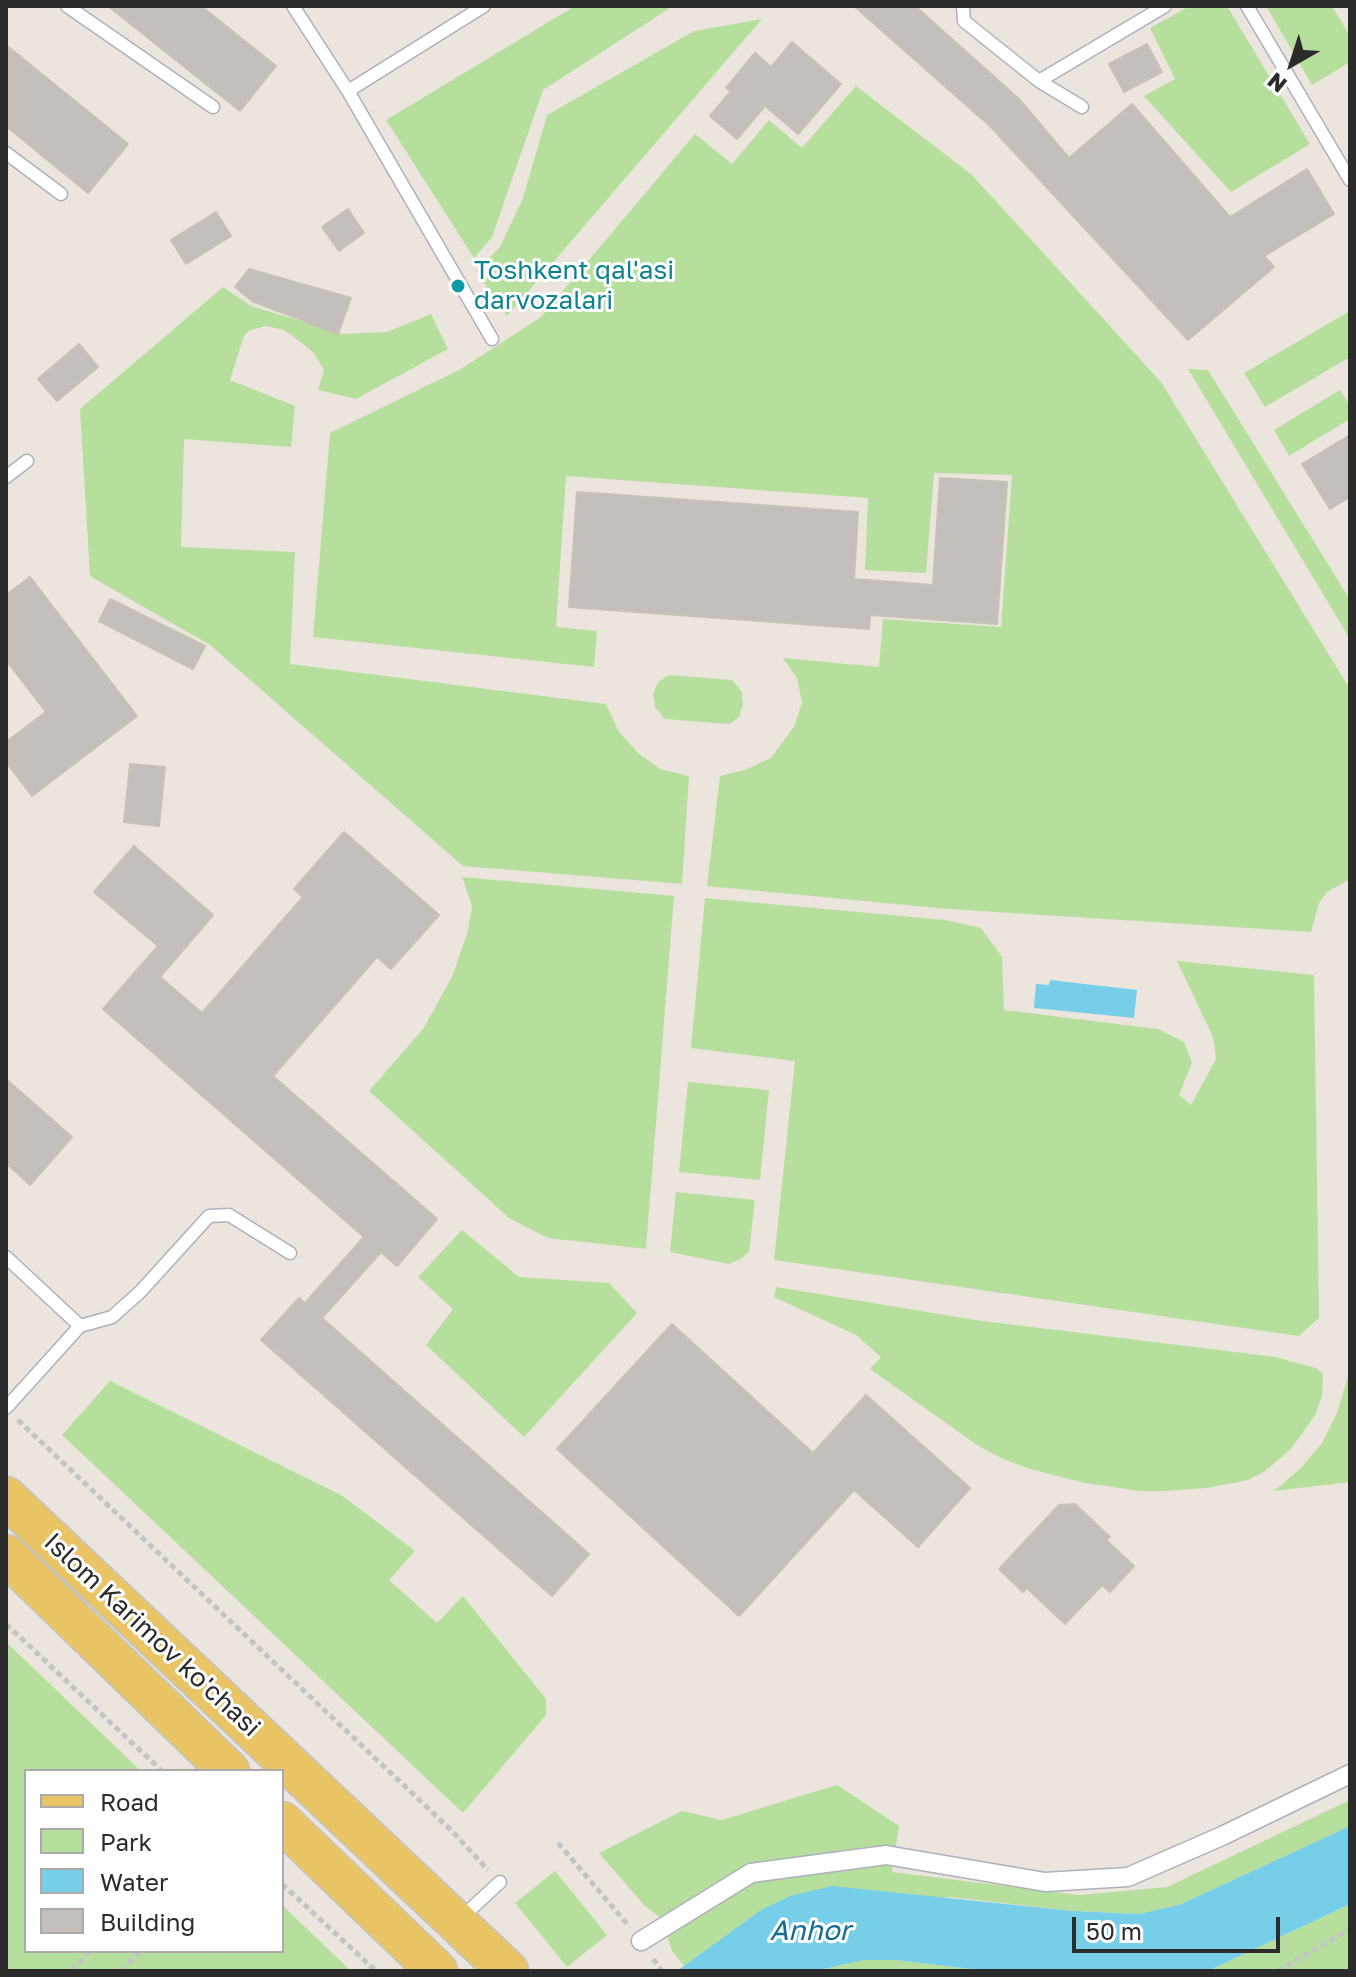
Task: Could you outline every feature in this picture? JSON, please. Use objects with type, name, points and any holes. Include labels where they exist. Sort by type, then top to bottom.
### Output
[{"type":"main road","name":"Islom Karimov ko'chasi","points":[[6,1497],[508,1971]]},
{"type":"main road","name":"Islom Karimov ko'chasi","points":[[6,1555],[227,1769]]},
{"type":"main road","points":[[284,1824],[437,1971]]},
{"type":"street","points":[[641,1941],[751,1873],[886,1855],[1045,1882],[1128,1877],[1350,1774]]},
{"type":"lane","points":[[67,6],[213,107]]},
{"type":"lane","points":[[293,6],[348,91],[492,339]]},
{"type":"lane","points":[[348,91],[484,6]]},
{"type":"lane","points":[[963,6],[964,21],[1039,81],[1082,107]]},
{"type":"lane","points":[[1039,81],[1165,6]]},
{"type":"lane","points":[[1247,6],[1350,180]]},
{"type":"lane","points":[[6,153],[61,194]]},
{"type":"lane","points":[[6,477],[27,461]]},
{"type":"lane","points":[[6,1408],[80,1326],[112,1317],[140,1292],[209,1216],[229,1215],[290,1253]]},
{"type":"lane","points":[[6,1257],[80,1326]]},
{"type":"lane","points":[[457,1923],[500,1882]]},
{"type":"path","points":[[17,1419],[452,1831],[500,1882]]},
{"type":"path","points":[[6,1624],[160,1769]]},
{"type":"path","points":[[558,1843],[641,1941],[662,1971]]},
{"type":"path","points":[[284,1886],[376,1971]]},
{"type":"path","points":[[1278,1971],[1350,1929]]},
{"type":"path","points":[[72,1971],[87,1953]]},
{"type":"path","points":[[122,1971],[138,1953]]},
{"type":"green space","points":[[575,6],[678,6],[670,8],[543,90],[492,237],[474,258],[386,120]]},
{"type":"green space","points":[[1190,6],[1227,6],[1310,144],[1231,192],[1144,96],[1175,79],[1150,28]]},
{"type":"green space","points":[[1266,6],[1332,6],[1350,36],[1350,62],[1312,85]]},
{"type":"green space","points":[[762,19],[507,316],[476,271],[500,247],[523,198],[547,115],[694,31]]},
{"type":"green space","points":[[856,86],[972,175],[1161,382],[1350,689],[1350,879],[1327,892],[1319,903],[1311,932],[948,909],[707,886],[720,776],[745,770],[771,758],[795,725],[802,702],[797,678],[783,658],[879,667],[883,619],[1001,627],[1012,475],[934,473],[926,573],[865,570],[868,498],[566,476],[556,627],[597,631],[594,667],[313,637],[330,433],[461,369],[541,317],[695,134],[732,164],[769,120],[802,148]]},
{"type":"green space","points":[[223,287],[251,306],[343,334],[387,332],[431,314],[448,349],[356,399],[318,390],[324,370],[313,352],[284,330],[265,326],[249,331],[244,336],[230,380],[295,406],[291,447],[184,439],[181,547],[295,552],[290,664],[606,704],[619,732],[638,753],[660,769],[689,776],[682,884],[463,866],[210,645],[90,576],[80,409]]},
{"type":"green space","points":[[1350,311],[1350,357],[1265,407],[1244,373]]},
{"type":"green space","points":[[1188,369],[1208,370],[1350,600],[1350,639]]},
{"type":"green space","points":[[1340,390],[1350,406],[1350,419],[1289,456],[1274,430]]},
{"type":"green space","points":[[669,675],[732,680],[742,692],[743,704],[739,717],[729,724],[665,719],[655,707],[653,694],[658,682]]},
{"type":"green space","points":[[462,877],[674,896],[646,1249],[548,1238],[509,1218],[369,1091],[423,1029],[452,977],[468,931],[472,906]]},
{"type":"green space","points":[[705,898],[945,920],[981,928],[1002,957],[1004,1010],[1158,1029],[1184,1042],[1192,1063],[1179,1095],[1191,1105],[1216,1059],[1213,1037],[1177,961],[1314,975],[1319,1318],[1299,1336],[774,1260],[795,1061],[691,1048]]},
{"type":"green space","points":[[688,1082],[769,1090],[760,1180],[679,1172]]},
{"type":"green space","points":[[676,1192],[755,1200],[749,1252],[729,1264],[670,1252]]},
{"type":"green space","points":[[462,1230],[519,1277],[609,1283],[637,1313],[524,1437],[426,1345],[453,1309],[418,1277]]},
{"type":"green space","points":[[776,1287],[975,1320],[1275,1357],[1316,1368],[1323,1374],[1322,1396],[1315,1415],[1291,1449],[1265,1471],[1248,1480],[1207,1488],[1164,1491],[1140,1491],[1085,1483],[1030,1469],[977,1445],[870,1369],[881,1357],[856,1335],[774,1297]]},
{"type":"green space","points":[[1350,1370],[1350,1482],[1274,1491],[1301,1468],[1322,1443],[1337,1413]]},
{"type":"green space","points":[[110,1381],[341,1495],[415,1551],[389,1580],[437,1623],[463,1596],[546,1699],[546,1715],[463,1813],[62,1435]]},
{"type":"green space","points":[[6,1642],[139,1769],[24,1769],[24,1953],[284,1953],[284,1907],[351,1971],[6,1971]]},
{"type":"green space","points":[[837,1785],[899,1826],[892,1872],[1079,1895],[1167,1887],[1350,1800],[1350,1826],[1179,1905],[1139,1914],[1073,1911],[950,1897],[761,1910],[684,1966],[672,1951],[662,1919],[644,1905],[599,1853],[682,1811],[722,1820]]},
{"type":"green space","points":[[555,1871],[607,1935],[567,1967],[515,1903]]},
{"type":"green space","points":[[1350,1904],[1350,1971],[1208,1971]]},
{"type":"green space","points":[[864,1960],[895,1960],[988,1971],[814,1971]]},
{"type":"water","points":[[1050,980],[1137,990],[1134,1018],[1034,1008],[1036,984],[1049,985]]},
{"type":"water","name":"Anhor","points":[[1350,1826],[1350,1904],[1208,1971],[988,1971],[895,1960],[864,1960],[814,1971],[677,1971],[761,1910],[790,1896],[832,1886],[1073,1911],[1139,1914],[1179,1905]]},
{"type":"building","points":[[108,6],[201,6],[276,66],[240,111]]},
{"type":"building","points":[[854,6],[915,6],[1019,99],[1069,158],[1132,104],[1230,217],[1307,169],[1334,214],[1264,256],[1274,267],[1188,340],[990,126]]},
{"type":"building","points":[[792,42],[841,84],[798,134],[765,106],[737,139],[710,116],[731,91],[726,88],[755,53],[771,67]]},
{"type":"building","points":[[1147,44],[1162,72],[1124,92],[1109,64]]},
{"type":"building","points":[[6,45],[128,144],[88,193],[6,126]]},
{"type":"building","points":[[348,209],[364,233],[339,251],[322,227]]},
{"type":"building","points":[[216,212],[231,236],[186,264],[171,240]]},
{"type":"building","points":[[249,269],[351,298],[338,334],[252,301],[235,287]]},
{"type":"building","points":[[79,344],[98,367],[57,401],[38,379]]},
{"type":"building","points":[[1350,435],[1350,497],[1330,509],[1302,464]]},
{"type":"building","points":[[940,478],[1007,482],[997,624],[870,615],[869,629],[569,607],[577,492],[858,512],[854,579],[933,585]]},
{"type":"building","points":[[30,577],[137,716],[32,796],[6,762],[6,742],[46,712],[6,660],[6,595]]},
{"type":"building","points":[[110,599],[205,646],[193,669],[99,621]]},
{"type":"building","points":[[130,764],[165,767],[159,826],[124,822]]},
{"type":"building","points":[[344,832],[439,915],[391,969],[377,957],[273,1076],[437,1219],[397,1266],[381,1252],[322,1318],[589,1554],[552,1596],[261,1340],[299,1298],[305,1303],[364,1237],[103,1009],[158,946],[94,892],[134,846],[213,915],[160,977],[202,1013],[303,897],[294,889]]},
{"type":"building","points":[[6,1079],[72,1137],[30,1185],[6,1163]]},
{"type":"building","points":[[672,1324],[813,1453],[866,1395],[970,1488],[918,1547],[854,1490],[739,1616],[557,1449]]},
{"type":"building","points":[[1075,1504],[1110,1537],[1106,1540],[1134,1566],[1110,1592],[1102,1585],[1065,1624],[1027,1588],[1023,1592],[999,1569],[1059,1505]]},
{"type":"place","name":"Toshkent qal'asi darvozalari","points":[[458,286]]}]
